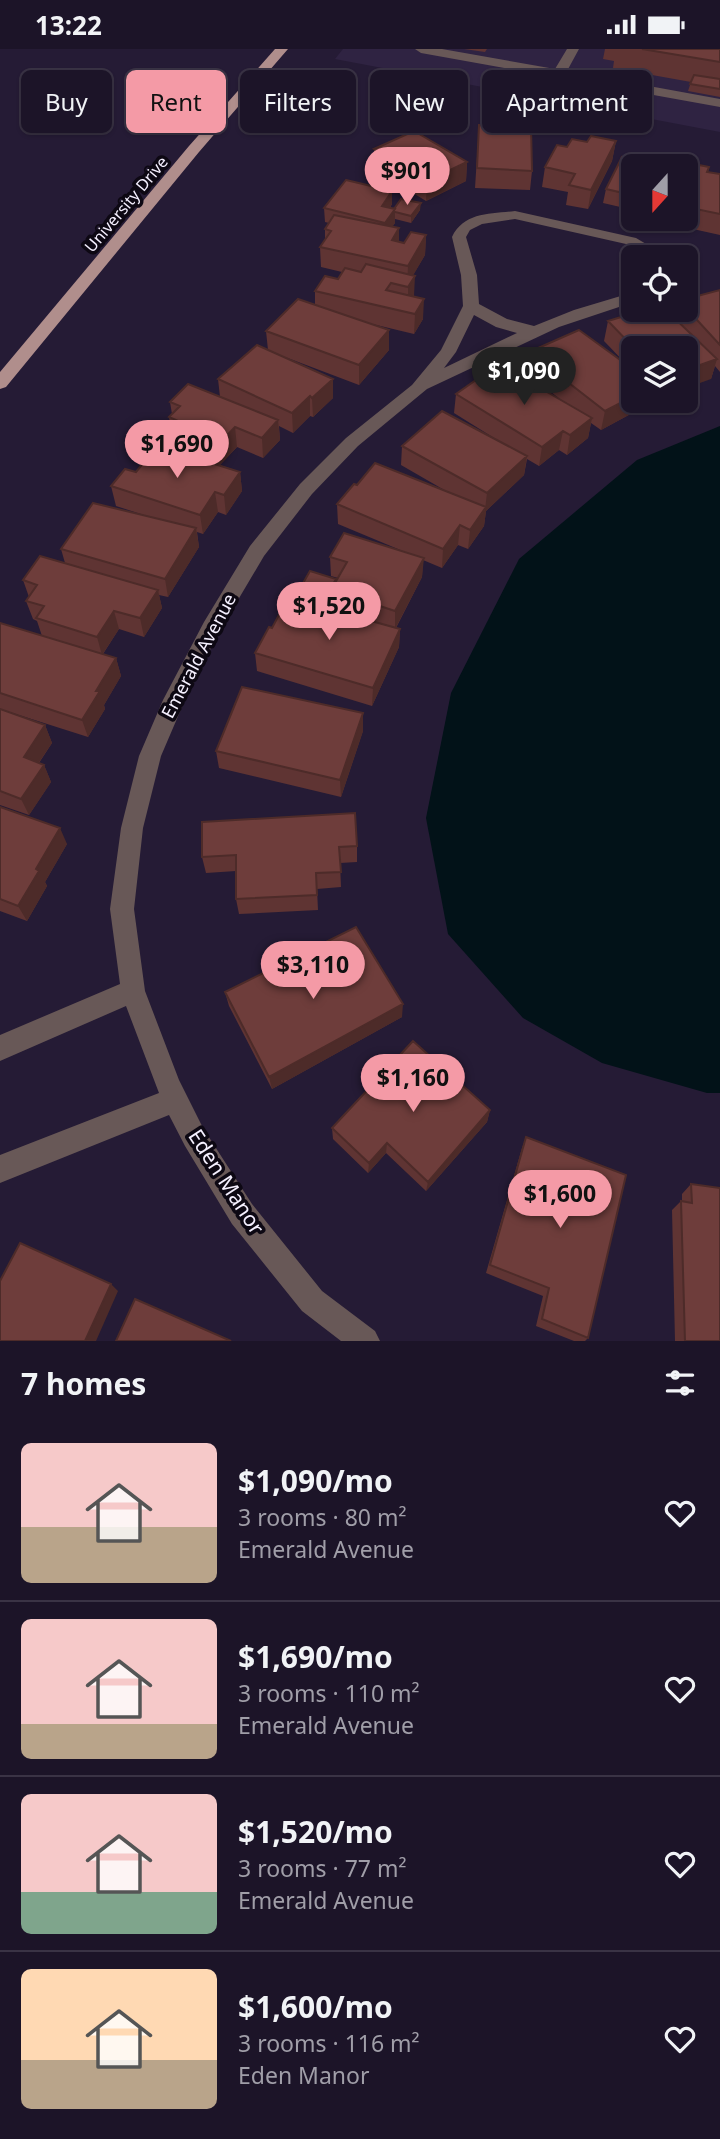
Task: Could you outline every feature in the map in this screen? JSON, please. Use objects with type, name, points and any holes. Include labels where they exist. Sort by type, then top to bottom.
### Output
[{"type":"main road","name":"University Drive","points":[[0,383],[194,149],[282,49]]},
{"type":"street","points":[[421,49],[536,70]]},
{"type":"street","points":[[508,65],[518,49]]},
{"type":"street","points":[[561,70],[573,49]]},
{"type":"street","points":[[652,91],[720,103]]},
{"type":"street","points":[[536,331],[492,321],[471,306],[469,275],[459,237],[464,227],[478,220],[515,215],[631,241],[638,245]]},
{"type":"street","name":"Emerald Avenue","points":[[418,389],[536,331],[572,316],[621,301]]},
{"type":"street","name":"Emerald Avenue","points":[[132,991],[122,909],[132,828],[150,756],[174,700],[211,628],[257,551],[306,489],[352,442],[418,389],[448,352],[471,306]]},
{"type":"street","points":[[0,1048],[132,991]]},
{"type":"street","name":"Eden Manor","points":[[132,991],[175,1100],[194,1137],[242,1214],[312,1301],[365,1341]]},
{"type":"street","points":[[0,1170],[175,1100]]},
{"type":"shaded area","points":[[343,49],[720,49],[720,132],[652,119],[652,70],[482,70],[482,87],[468,84],[468,70],[393,70],[335,59]]},
{"type":"shaded area","points":[[720,426],[720,1093],[707,1093],[602,1063],[523,1018],[448,934],[426,818],[451,693],[519,559],[637,460]]},
{"type":"building","points":[[642,49],[720,49],[720,62]]},
{"type":"building","points":[[694,75],[720,79],[720,89],[690,84]]},
{"type":"building","points":[[479,125],[482,125],[482,133],[531,133],[532,171],[477,168]]},
{"type":"building","points":[[410,133],[417,133],[467,162],[427,181],[374,149]]},
{"type":"building","points":[[591,136],[616,141],[591,190],[569,185],[575,174],[545,167],[557,145],[567,147],[572,139],[587,142]]},
{"type":"building","points":[[621,159],[621,192],[606,189]]},
{"type":"building","points":[[698,165],[709,167],[707,172],[720,174],[720,214],[698,209]]},
{"type":"building","points":[[346,180],[392,191],[382,206],[395,209],[385,223],[324,208]]},
{"type":"building","points":[[401,199],[421,203],[411,216],[395,212],[394,209]]},
{"type":"building","points":[[334,215],[399,228],[392,240],[404,243],[411,232],[426,235],[408,266],[320,247],[331,231],[325,229]]},
{"type":"building","points":[[366,264],[415,276],[408,287],[391,283],[386,290],[424,299],[415,314],[315,291],[325,276],[338,279],[345,268],[361,272]]},
{"type":"building","points":[[720,290],[720,345],[698,321],[698,296]]},
{"type":"building","points":[[298,299],[389,330],[359,365],[266,331]]},
{"type":"building","points":[[621,317],[621,322],[678,322],[693,336],[622,336],[608,321]]},
{"type":"building","points":[[579,330],[621,361],[621,403],[605,411],[529,352]]},
{"type":"building","points":[[698,341],[717,359],[698,366]]},
{"type":"building","points":[[257,345],[333,379],[292,413],[218,379]]},
{"type":"building","points":[[504,367],[592,418],[570,435],[563,431],[542,447],[456,394],[476,380],[481,383]]},
{"type":"building","points":[[188,384],[278,420],[262,438],[235,427],[214,449],[176,433],[185,424],[169,417],[180,406],[170,402]]},
{"type":"building","points":[[442,411],[527,456],[487,493],[402,446]]},
{"type":"building","points":[[157,446],[240,472],[224,495],[215,492],[200,515],[111,486],[125,469],[136,472]]},
{"type":"building","points":[[375,463],[486,507],[470,530],[460,525],[443,549],[337,504]]},
{"type":"building","points":[[93,503],[196,528],[165,579],[61,549]]},
{"type":"building","points":[[344,533],[424,558],[395,611],[331,590],[347,562],[330,557]]},
{"type":"building","points":[[40,556],[158,590],[140,618],[114,611],[97,637],[36,618],[44,606],[26,601],[37,585],[23,580]]},
{"type":"building","points":[[310,571],[336,579],[324,600],[298,592]]},
{"type":"building","points":[[288,598],[400,629],[373,688],[255,653]]},
{"type":"building","points":[[0,623],[116,658],[82,720],[0,693]]},
{"type":"building","points":[[242,687],[363,713],[340,780],[216,751]]},
{"type":"building","points":[[0,709],[45,725],[24,757],[44,765],[21,799],[0,791]]},
{"type":"building","points":[[0,807],[60,828],[18,906],[0,899]]},
{"type":"building","points":[[355,813],[357,846],[339,847],[341,872],[316,873],[317,895],[236,899],[236,855],[202,857],[202,822]]},
{"type":"building","points":[[356,927],[403,1004],[269,1077],[225,992]]},
{"type":"building","points":[[413,1041],[490,1110],[428,1182],[387,1143],[369,1163],[332,1128]]},
{"type":"building","points":[[526,1137],[626,1175],[588,1338],[542,1319],[549,1288],[490,1265]]},
{"type":"building","points":[[691,1184],[720,1188],[720,1341],[685,1341],[681,1201],[692,1203]]},
{"type":"building","points":[[20,1243],[111,1284],[85,1341],[0,1341],[0,1281]]},
{"type":"building","points":[[135,1299],[231,1341],[116,1341]]}]
